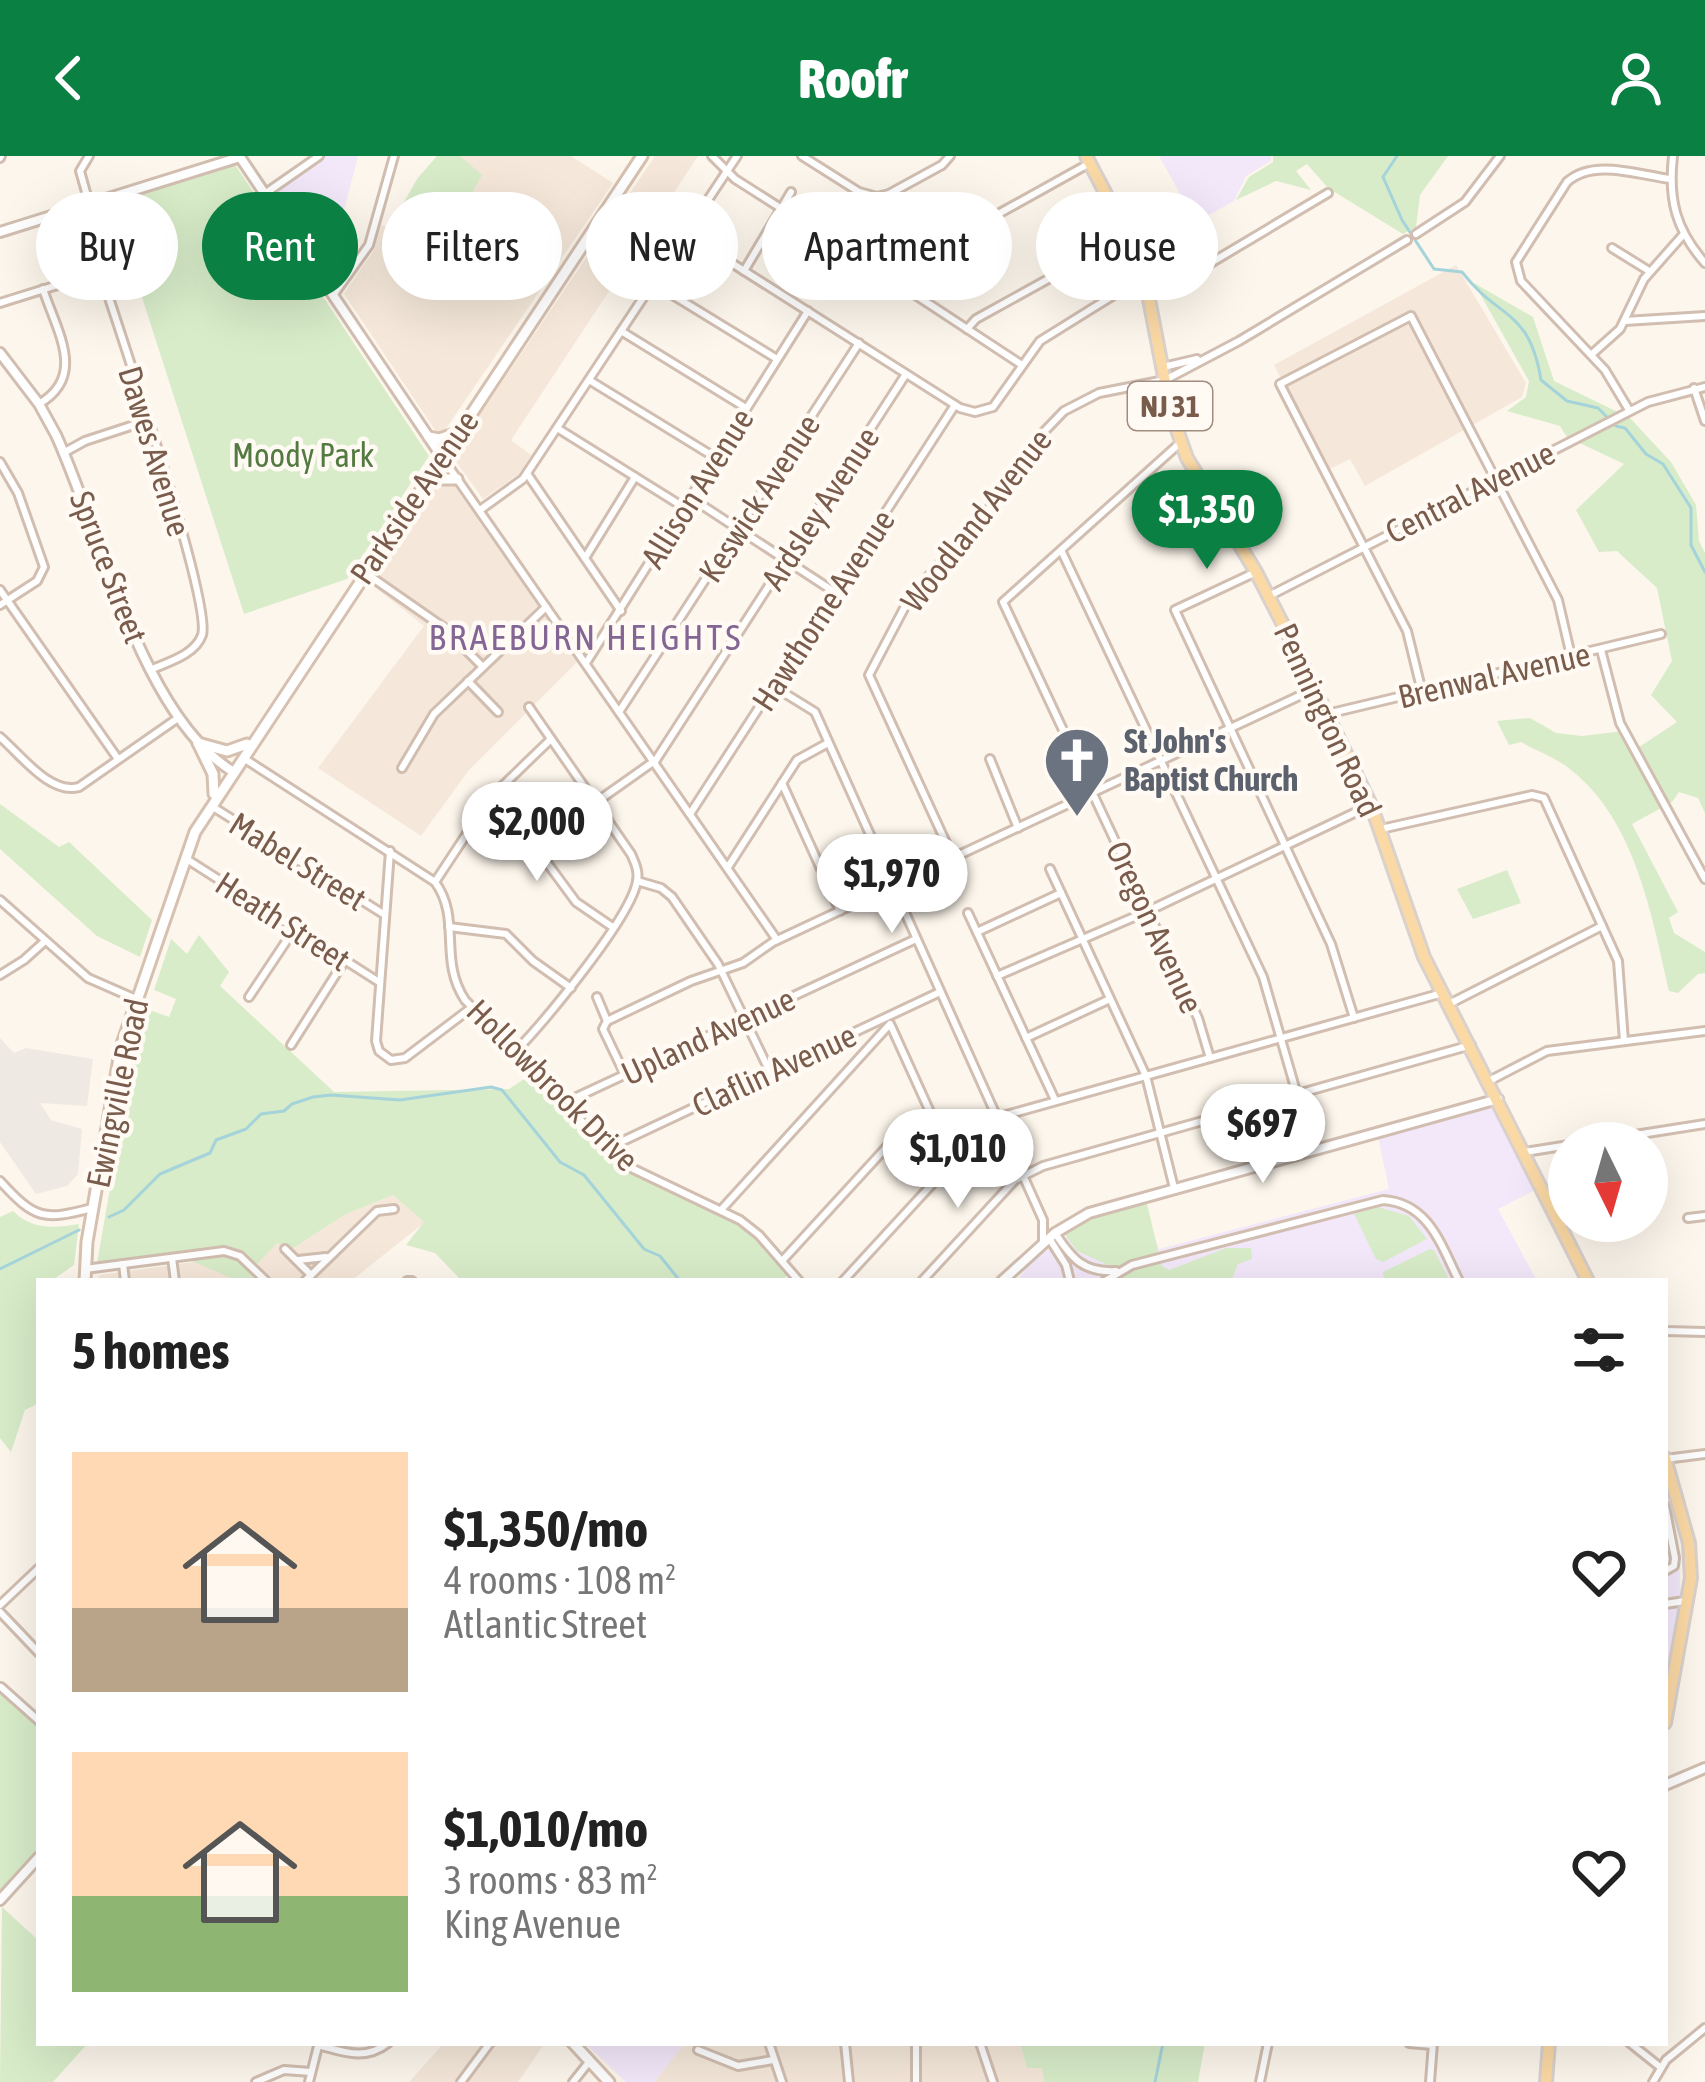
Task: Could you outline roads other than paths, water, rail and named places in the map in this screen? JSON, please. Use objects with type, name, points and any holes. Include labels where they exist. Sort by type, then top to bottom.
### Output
[{"type":"main road","name":"Parkside Avenue","points":[[191,841],[232,771],[642,156]]},
{"type":"main road","name":"Pennington Road","points":[[1088,160],[1106,192]]},
{"type":"main road","name":"Pennington Road","points":[[1151,300],[1180,443],[1256,572],[1327,714],[1381,830],[1418,943],[1587,1278]]},
{"type":"main road","points":[[429,437],[448,437],[459,431]]},
{"type":"main road","points":[[423,485],[457,479]]},
{"type":"main road","points":[[198,743],[227,751],[252,742]]},
{"type":"main road","points":[[198,743],[213,774],[212,802]]},
{"type":"main road","name":"Ewingville Road","points":[[85,1275],[117,1064],[191,841]]},
{"type":"main road","points":[[1668,1469],[1689,1543],[1687,1615],[1668,1708]]},
{"type":"main road","points":[[576,2046],[609,2082]]},
{"type":"main road","points":[[1546,2082],[1549,2046]]},
{"type":"street","name":"Dawes Avenue","points":[[82,192],[80,171],[89,156]]},
{"type":"street","points":[[128,192],[240,156],[265,192]]},
{"type":"street","points":[[267,192],[319,156]]},
{"type":"street","points":[[358,261],[369,245],[394,156]]},
{"type":"street","points":[[712,156],[762,196]]},
{"type":"street","points":[[714,192],[737,156]]},
{"type":"street","points":[[802,156],[860,192],[877,196],[890,194],[950,156]]},
{"type":"street","points":[[1416,234],[1465,202],[1500,156]]},
{"type":"street","points":[[1673,156],[1674,212],[1683,235],[1705,263]]},
{"type":"street","points":[[1012,204],[1088,160]]},
{"type":"street","points":[[1630,411],[1592,355],[1518,277],[1518,257],[1577,173],[1597,169],[1670,179]]},
{"type":"street","points":[[1218,260],[1328,193]]},
{"type":"street","points":[[0,232],[36,221]]},
{"type":"street","points":[[1592,355],[1625,321],[1649,271],[1683,235]]},
{"type":"street","points":[[1164,374],[1207,357],[1407,240]]},
{"type":"street","points":[[744,271],[762,241]]},
{"type":"street","points":[[1612,248],[1649,271]]},
{"type":"street","points":[[738,267],[969,412],[986,410],[1002,399],[1048,334],[1104,300]]},
{"type":"street","points":[[967,329],[976,319],[1036,286]]},
{"type":"street","points":[[0,303],[36,292]]},
{"type":"street","points":[[39,404],[61,387],[67,369],[47,300]]},
{"type":"street","name":"Dawes Avenue","points":[[109,300],[186,547],[203,626],[198,644],[188,653],[150,670]]},
{"type":"street","points":[[337,300],[777,940]]},
{"type":"street","points":[[479,511],[527,474],[642,300]]},
{"type":"street","points":[[681,300],[777,359]]},
{"type":"street","points":[[923,300],[1022,365]]},
{"type":"street","name":"Allison Avenue","points":[[585,663],[808,310]]},
{"type":"street","points":[[1422,692],[1407,631],[1280,384],[1411,316],[1558,600],[1571,656]]},
{"type":"street","points":[[1625,321],[1705,316]]},
{"type":"street","points":[[621,332],[747,408]]},
{"type":"street","name":"Keswick Avenue","points":[[619,712],[859,343]]},
{"type":"street","name":"Spruce Street","points":[[0,352],[39,404],[64,452],[150,670],[198,743],[232,771]]},
{"type":"street","name":"Ardsley Avenue","points":[[654,762],[906,374]]},
{"type":"street","name":"Woodland Avenue","points":[[953,858],[869,675],[910,597],[1011,484],[1054,419],[1099,393],[1164,374]]},
{"type":"street","points":[[589,380],[716,458]]},
{"type":"street","name":"Central Avenue","points":[[1269,596],[1630,411],[1668,394],[1705,387]]},
{"type":"street","points":[[1694,388],[1705,421]]},
{"type":"street","name":"Hawthorne Avenue","points":[[690,814],[955,405]]},
{"type":"street","points":[[64,452],[146,422]]},
{"type":"street","points":[[557,428],[685,508]]},
{"type":"street","points":[[1180,443],[1061,550],[1263,977],[1313,1150]]},
{"type":"street","points":[[0,463],[18,493],[44,561],[37,581],[4,602]]},
{"type":"street","points":[[527,474],[621,611]]},
{"type":"street","points":[[585,558],[635,477]]},
{"type":"street","points":[[691,498],[834,592]]},
{"type":"street","name":"Oregon Avenue","points":[[1061,550],[1003,602],[1198,1018],[1210,1058]]},
{"type":"street","points":[[364,572],[443,627],[483,667]]},
{"type":"street","points":[[1256,572],[1175,610],[1337,958],[1354,1018]]},
{"type":"street","points":[[0,590],[118,760]]},
{"type":"street","points":[[402,768],[427,722],[545,607]]},
{"type":"street","name":"Brenwal Avenue","points":[[1327,714],[1661,634]]},
{"type":"street","points":[[1601,650],[1620,723],[1705,879]]},
{"type":"street","points":[[468,681],[498,712]]},
{"type":"street","points":[[773,686],[815,712],[1069,1278]]},
{"type":"street","points":[[625,1075],[603,1029],[607,1021],[691,981],[743,964],[777,940],[1314,689]]},
{"type":"street","points":[[515,1052],[571,988],[637,881],[634,860],[529,707]]},
{"type":"street","points":[[0,737],[56,786],[69,790],[178,718]]},
{"type":"street","points":[[242,757],[435,882],[499,788],[551,739]]},
{"type":"street","points":[[728,867],[801,756],[828,743]]},
{"type":"street","points":[[990,759],[1018,828]]},
{"type":"street","points":[[595,803],[654,762]]},
{"type":"street","points":[[782,783],[840,912]]},
{"type":"street","points":[[1381,830],[1534,795],[1547,801],[1620,967],[1624,1041]]},
{"type":"street","name":"Mabel Street","points":[[212,802],[386,916]]},
{"type":"street","points":[[998,976],[1371,805]]},
{"type":"street","points":[[483,808],[531,841],[576,902],[611,927]]},
{"type":"street","points":[[390,851],[376,1046],[391,1060],[405,1058],[472,1007]]},
{"type":"street","name":"Heath Street","points":[[185,858],[380,983]]},
{"type":"street","points":[[1050,869],[1146,1076],[1174,1189]]},
{"type":"street","points":[[637,881],[654,885],[671,897],[721,972],[770,1072]]},
{"type":"street","name":"Hollowbrook Drive","points":[[435,882],[446,900],[451,972],[472,1007],[630,1168],[749,1226],[796,1278]]},
{"type":"street","points":[[976,932],[1061,893]]},
{"type":"street","points":[[0,900],[88,978],[136,999]]},
{"type":"street","points":[[968,913],[1055,1101]]},
{"type":"street","points":[[782,1261],[904,1128],[994,1118],[1354,1018],[1446,998],[1602,926]]},
{"type":"street","points":[[449,927],[506,934],[571,988]]},
{"type":"street","points":[[249,997],[295,928]]},
{"type":"street","name":"Upland Avenue","points":[[565,1103],[916,939]]},
{"type":"street","points":[[0,974],[32,955],[45,941]]},
{"type":"street","points":[[291,1045],[344,960]]},
{"type":"street","name":"Claflin Avenue","points":[[608,1148],[889,1021],[940,992]]},
{"type":"street","points":[[597,997],[607,1021]]},
{"type":"street","points":[[1026,1038],[1110,999]]},
{"type":"street","points":[[721,1210],[889,1021],[935,1124]]},
{"type":"street","points":[[1489,1081],[1547,1051],[1705,1030]]},
{"type":"street","points":[[925,1278],[1022,1175],[1051,1162],[1471,1046]]},
{"type":"street","points":[[1004,1278],[1052,1236],[1089,1213],[1498,1099]]},
{"type":"street","points":[[846,1278],[994,1118]]},
{"type":"street","points":[[1668,1130],[1705,1124]]},
{"type":"street","points":[[1525,1152],[1548,1148]]},
{"type":"street","points":[[0,1181],[37,1215],[59,1216],[92,1208]]},
{"type":"street","points":[[1042,1220],[1071,1256],[1091,1270],[1120,1270],[1383,1200],[1412,1207],[1424,1216],[1457,1278]]},
{"type":"street","points":[[285,1249],[308,1278],[377,1211],[394,1209]]},
{"type":"street","points":[[1688,1218],[1705,1216]]},
{"type":"street","points":[[85,1275],[123,1264],[224,1251],[240,1256],[263,1278]]},
{"type":"street","points":[[297,1261],[330,1257]]},
{"type":"street","points":[[172,1258],[175,1278]]},
{"type":"street","points":[[123,1264],[125,1278]]},
{"type":"street","points":[[1091,1270],[1093,1278]]},
{"type":"street","points":[[1109,1278],[1120,1270]]},
{"type":"street","points":[[1668,1330],[1705,1332]]},
{"type":"street","points":[[1668,1458],[1705,1454]]},
{"type":"street","points":[[1668,1520],[1676,1558],[1668,1569]]},
{"type":"street","points":[[36,1571],[0,1608],[36,1650]]},
{"type":"street","points":[[1668,1604],[1689,1599]]},
{"type":"street","points":[[1668,1606],[1687,1615]]},
{"type":"street","points":[[2,1687],[36,1717]]},
{"type":"street","points":[[1668,1784],[1705,1768]]},
{"type":"street","points":[[0,1900],[36,1865]]},
{"type":"street","points":[[1653,2082],[1660,2068],[1705,2028]]},
{"type":"street","points":[[309,2082],[317,2046]]},
{"type":"street","points":[[325,2046],[359,2055],[383,2046]]},
{"type":"street","points":[[461,2082],[488,2046]]},
{"type":"street","points":[[770,2046],[782,2082]]},
{"type":"street","points":[[845,2046],[849,2082]]},
{"type":"street","points":[[916,2046],[916,2082]]},
{"type":"street","points":[[981,2046],[993,2082]]},
{"type":"street","points":[[1259,2082],[1267,2046]]},
{"type":"street","points":[[1430,2082],[1432,2046]]},
{"type":"street","points":[[1634,2046],[1660,2068]]},
{"type":"street","points":[[698,2050],[738,2066],[773,2060]]},
{"type":"street","points":[[573,2082],[590,2062]]},
{"type":"street","points":[[256,2082],[284,2070],[310,2072]]},
{"type":"waterway","points":[[1397,156],[1383,177],[1402,220],[1434,269],[1462,272],[1521,327],[1541,380],[1567,401],[1598,408],[1663,464],[1691,508],[1691,545],[1705,572]]},
{"type":"waterway","points":[[109,1217],[124,1210],[160,1174],[210,1153],[216,1140],[246,1129],[261,1114],[284,1111],[313,1097],[400,1100],[491,1087],[502,1090],[560,1162],[584,1175],[644,1249],[660,1256],[678,1278]]},
{"type":"waterway","points":[[0,1269],[79,1230]]},
{"type":"waterway","points":[[1155,2082],[1162,2046]]},
{"type":"place","name":"St John's Baptist Church","points":[[1077,819]]},
{"type":"district","name":"BRAEBURN HEIGHTS","points":[[586,637]]},
{"type":"park label","name":"Moody Park","points":[[303,455]]}]
